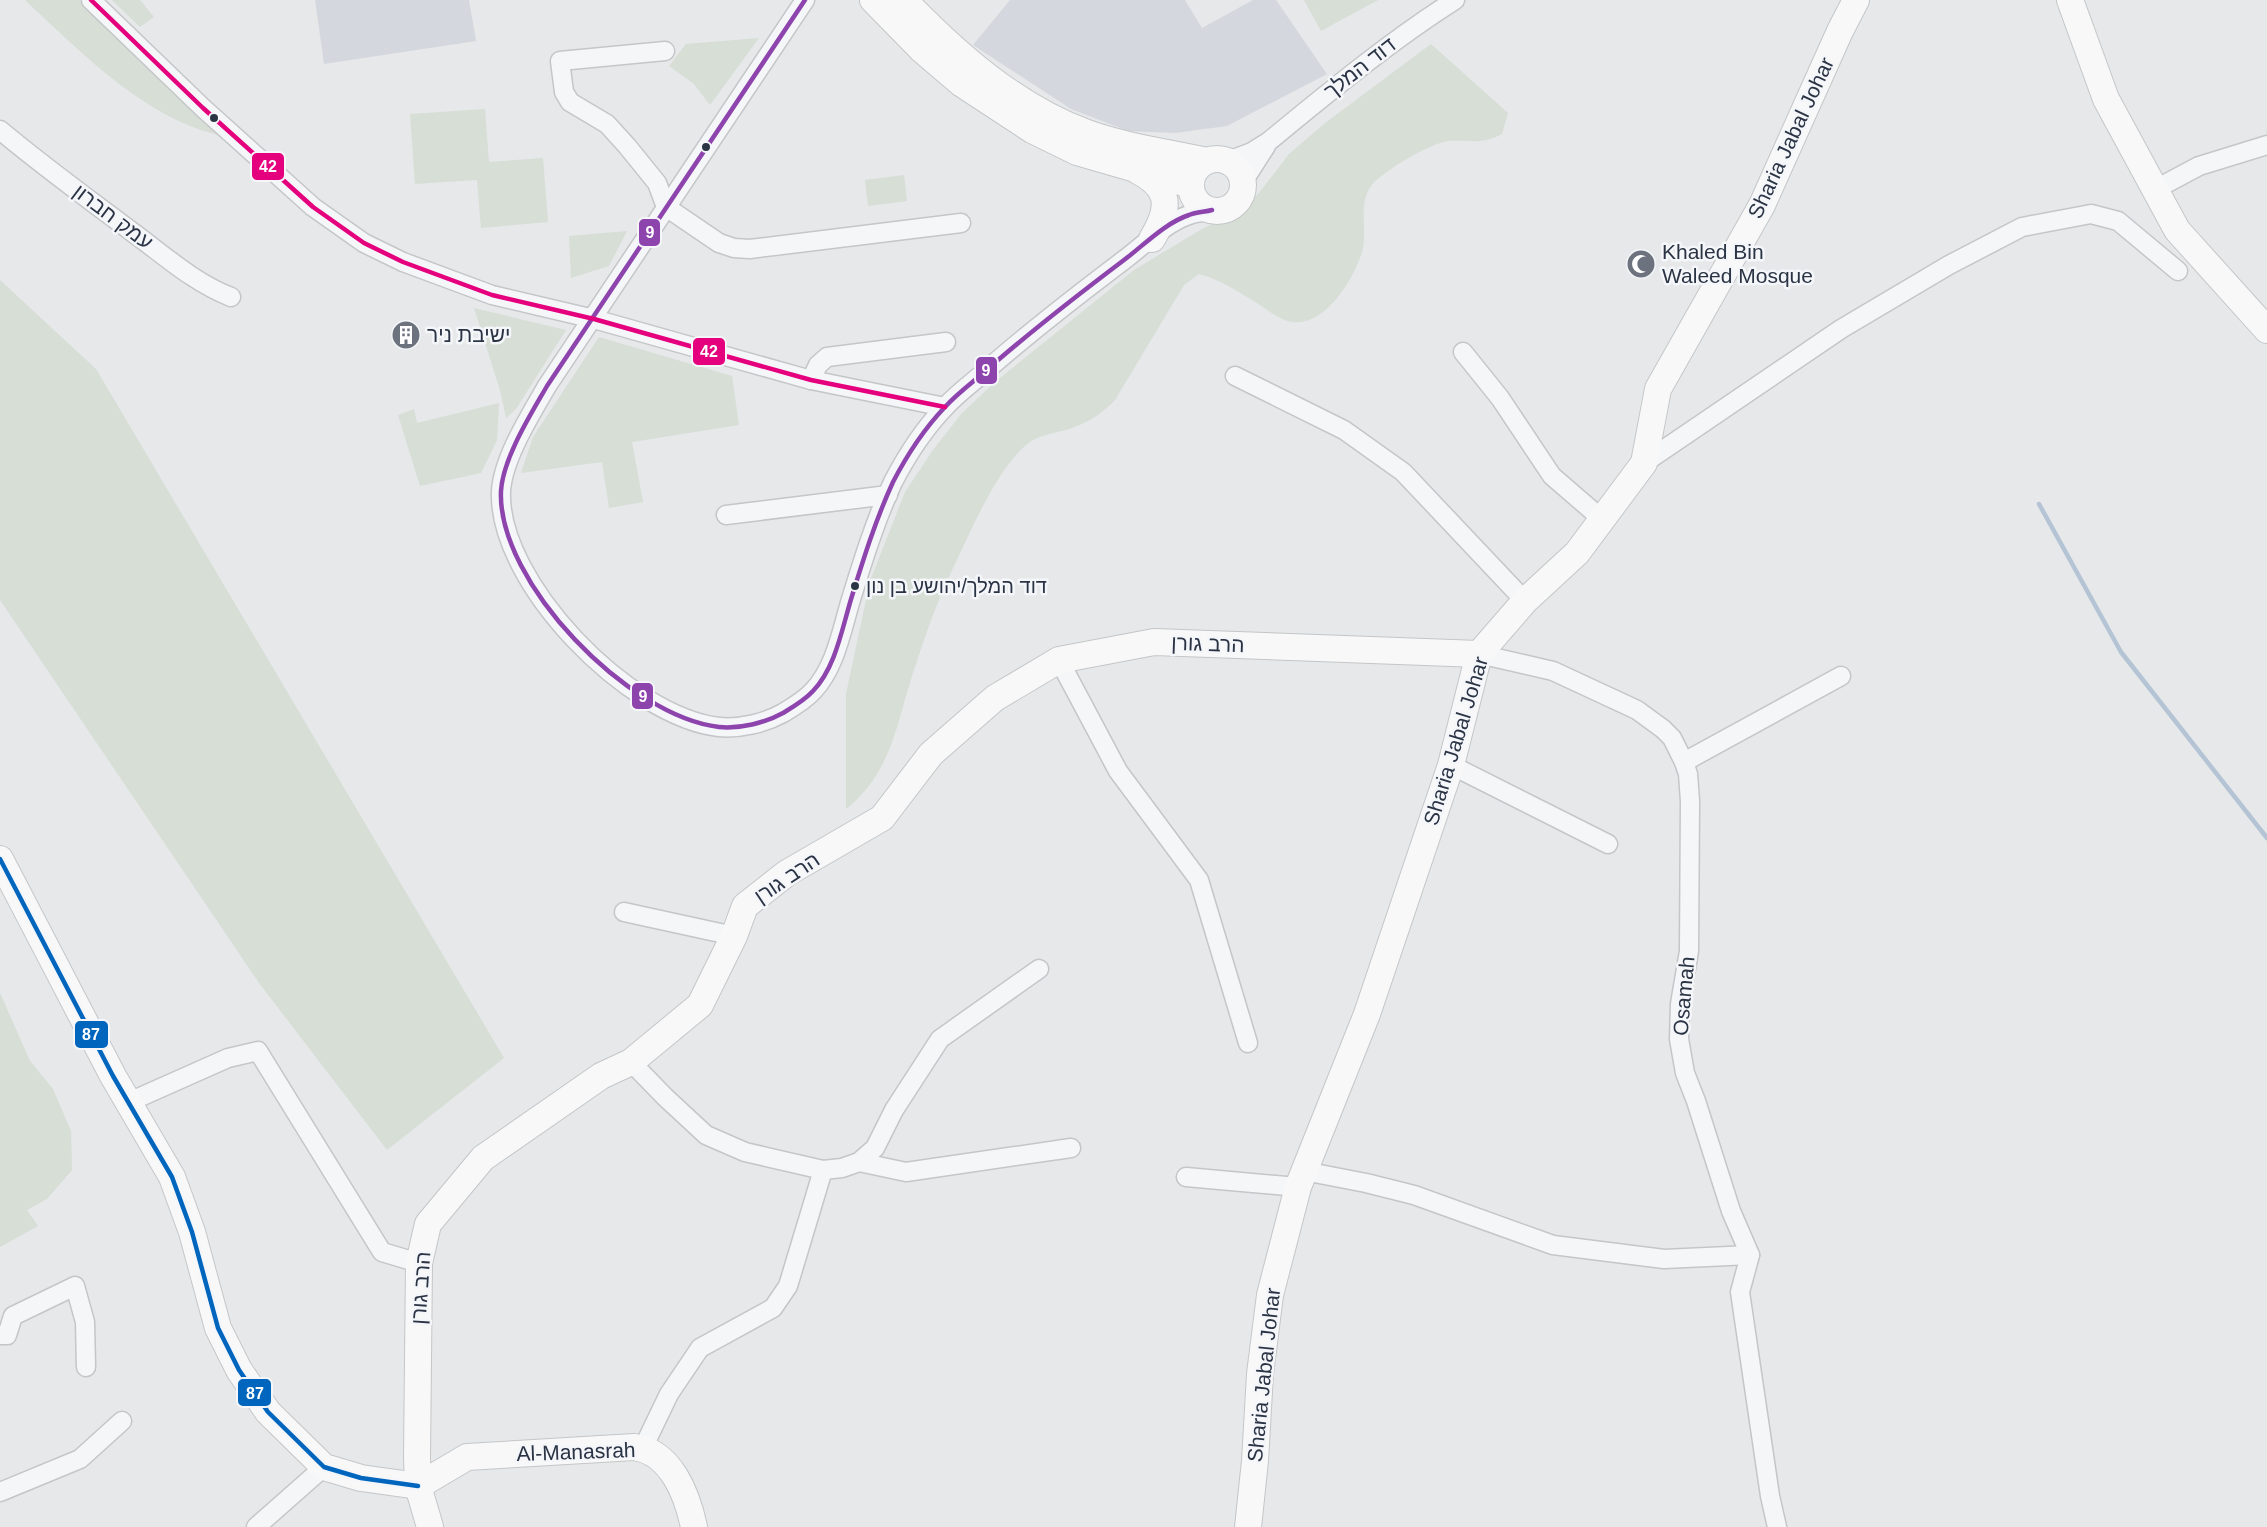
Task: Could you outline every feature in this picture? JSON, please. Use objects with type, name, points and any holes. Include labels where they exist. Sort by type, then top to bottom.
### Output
[{"type":"street","points":[[91,0],[203,108],[313,207],[364,243],[403,262],[492,295],[594,319],[811,380],[945,407]]},
{"type":"street","points":[[805,0],[548,386],[519,435],[501,488],[503,521],[509,542],[539,596],[590,655],[615,677],[677,715],[718,727],[739,727],[780,715],[813,691],[834,655],[865,555],[888,495],[907,456],[945,407],[1063,306],[1160,233],[1199,196]]},
{"type":"street","points":[[873,0],[921,49],[962,84],[1032,130],[1077,152],[1132,168],[1228,208],[1240,198],[1243,182],[1241,174],[1218,161],[1110,140],[1085,132],[1042,111],[975,68],[904,0]]},
{"type":"street","name":"דוד המלך","points":[[1218,161],[1252,153],[1407,31],[1455,0]]},
{"type":"street","name":"Sharia Jabal Johar","points":[[1248,1527],[1255,1461],[1260,1374],[1270,1296],[1301,1179],[1367,1014],[1450,765],[1479,654],[1525,601],[1577,553],[1644,463],[1658,389],[1762,205],[1856,0]]},
{"type":"street","points":[[2070,0],[2106,99],[2154,190],[2178,230],[2267,330]]},
{"type":"street","points":[[665,51],[560,61],[564,92],[570,102],[607,124],[657,183],[666,207],[719,243],[734,249],[750,249],[961,223]]},
{"type":"street","name":"עמק חברון","points":[[0,130],[42,165],[180,267],[211,289],[231,297]]},
{"type":"street","name":"דוד המלך","points":[[1243,182],[1268,142]]},
{"type":"street","points":[[2154,190],[2199,166],[2267,145]]},
{"type":"street","points":[[1199,196],[1196,170],[1218,161]]},
{"type":"street","points":[[1132,168],[1156,182],[1166,212],[1160,233]]},
{"type":"street","points":[[1644,463],[1841,328],[1949,265],[2022,227],[2091,214],[2118,221],[2178,271]]},
{"type":"street","points":[[811,380],[818,364],[827,357],[946,342]]},
{"type":"street","points":[[1463,351],[1500,398],[1552,476],[1603,520]]},
{"type":"street","points":[[1235,376],[1344,430],[1403,472],[1525,601]]},
{"type":"street","points":[[726,515],[888,495]]},
{"type":"street","name":"הרב גורן","points":[[430,1527],[418,1486],[417,1458],[419,1263],[428,1224],[483,1158],[601,1076],[631,1062],[700,1005],[734,936],[745,906],[787,873],[882,818],[931,754],[995,698],[1059,660],[1154,642],[1479,654]]},
{"type":"street","name":"Osamah","points":[[1479,654],[1553,671],[1641,713],[1663,729],[1675,744],[1684,762],[1690,787],[1689,939],[1678,1021],[1681,1056],[1731,1211],[1750,1255]]},
{"type":"street","points":[[1059,660],[1119,771],[1199,880],[1248,1043]]},
{"type":"street","points":[[1684,762],[1841,676]]},
{"type":"street","points":[[1450,765],[1608,843]]},
{"type":"street","points":[[0,859],[129,1102],[172,1177],[192,1232],[218,1328],[239,1370],[268,1412],[324,1467],[361,1478],[418,1486]]},
{"type":"street","points":[[624,912],[734,936]]},
{"type":"street","points":[[631,1062],[706,1135],[745,1152],[823,1170],[842,1168],[859,1162],[875,1148],[894,1110],[940,1039],[1039,969]]},
{"type":"street","points":[[129,1102],[228,1058],[258,1051],[382,1252],[419,1263]]},
{"type":"street","points":[[859,1162],[906,1172],[1071,1148]]},
{"type":"street","points":[[643,1448],[669,1394],[700,1348],[773,1308],[788,1286],[823,1170]]},
{"type":"street","points":[[1186,1177],[1301,1179],[1366,1183],[1414,1195],[1553,1245],[1664,1259],[1750,1255],[1740,1292],[1770,1496],[1777,1527]]},
{"type":"street","points":[[0,1335],[7,1335],[7,1310],[75,1286],[85,1322],[86,1367]]},
{"type":"street","points":[[0,1492],[80,1459],[122,1422]]},
{"type":"street","name":"Al-Manasrah","points":[[418,1486],[466,1457],[643,1448],[660,1456],[672,1470],[691,1512],[694,1527]]},
{"type":"street","points":[[256,1527],[324,1467]]},
{"type":"shaded area","points":[[25,0],[79,0],[224,136],[196,128],[168,116],[142,100],[92,62]]},
{"type":"shaded area","points":[[112,0],[140,0],[154,17],[140,27]]},
{"type":"shaded area","points":[[315,0],[469,0],[476,41],[324,64]]},
{"type":"shaded area","points":[[1010,0],[1185,0],[1202,28],[1253,0],[1276,0],[1327,74],[1227,126],[1175,133],[1128,131],[1071,109],[973,45]]},
{"type":"shaded area","points":[[1304,0],[1378,0],[1321,31]]},
{"type":"shaded area","points":[[759,38],[710,105],[694,84],[669,66],[686,44]]},
{"type":"shaded area","points":[[1431,44],[1508,113],[1502,134],[1482,141],[1449,141],[1431,146],[1377,180],[1367,193],[1365,201],[1363,248],[1354,272],[1338,297],[1316,316],[1305,321],[1292,322],[1283,319],[1231,287],[1199,274],[1184,285],[1110,405],[1088,421],[1039,437],[1019,452],[988,497],[934,612],[892,743],[884,761],[875,778],[846,809],[846,694],[870,581],[905,492],[933,450],[962,413],[995,382],[1134,270],[1202,229],[1236,213],[1259,193],[1289,154],[1325,123]]},
{"type":"shaded area","points":[[485,109],[489,162],[543,158],[548,222],[481,228],[477,180],[415,184],[410,114]]},
{"type":"shaded area","points":[[904,175],[907,201],[868,206],[865,180]]},
{"type":"shaded area","points":[[627,231],[609,266],[571,278],[569,236]]},
{"type":"shaded area","points":[[0,280],[96,369],[504,1058],[387,1150],[259,983],[0,600]]},
{"type":"shaded area","points":[[474,308],[566,330],[516,409],[506,418],[500,390]]},
{"type":"shaded area","points":[[599,337],[732,376],[739,425],[632,442],[643,502],[609,508],[602,462],[521,473],[533,437]]},
{"type":"shaded area","points":[[499,403],[497,440],[481,473],[420,486],[398,415],[414,409],[417,423]]},
{"type":"shaded area","points":[[0,993],[30,1061],[53,1089],[71,1131],[72,1170],[47,1199],[27,1210],[38,1226],[0,1247]]},
{"type":"waterway","points":[[2039,504],[2121,652],[2267,838]]},
{"type":"transit line","name":"42","points":[[91,0],[203,108],[313,207],[364,243],[403,262],[492,295],[594,319],[811,380],[945,407]]},
{"type":"transit line","name":"9","points":[[805,0],[547,386],[512,451],[503,478],[501,491],[506,527],[521,565],[544,603],[575,639],[609,672],[646,699],[684,718],[727,727],[752,725],[768,720],[799,703],[813,691],[833,659],[871,538],[893,482],[910,452],[930,424],[954,398],[1016,345],[1155,235],[1180,219],[1212,210]]},
{"type":"transit line","name":"87","points":[[0,859],[113,1076],[172,1177],[192,1232],[218,1328],[239,1370],[268,1412],[324,1467],[361,1478],[418,1486]]},
{"type":"place","name":"Khaled Bin Waleed Mosque","points":[[1641,264]]},
{"type":"place","name":"ישיבת ניר","points":[[406,335]]},
{"type":"place","name":"דוד המלך/יהושע בן נון","points":[[855,586]]}]
